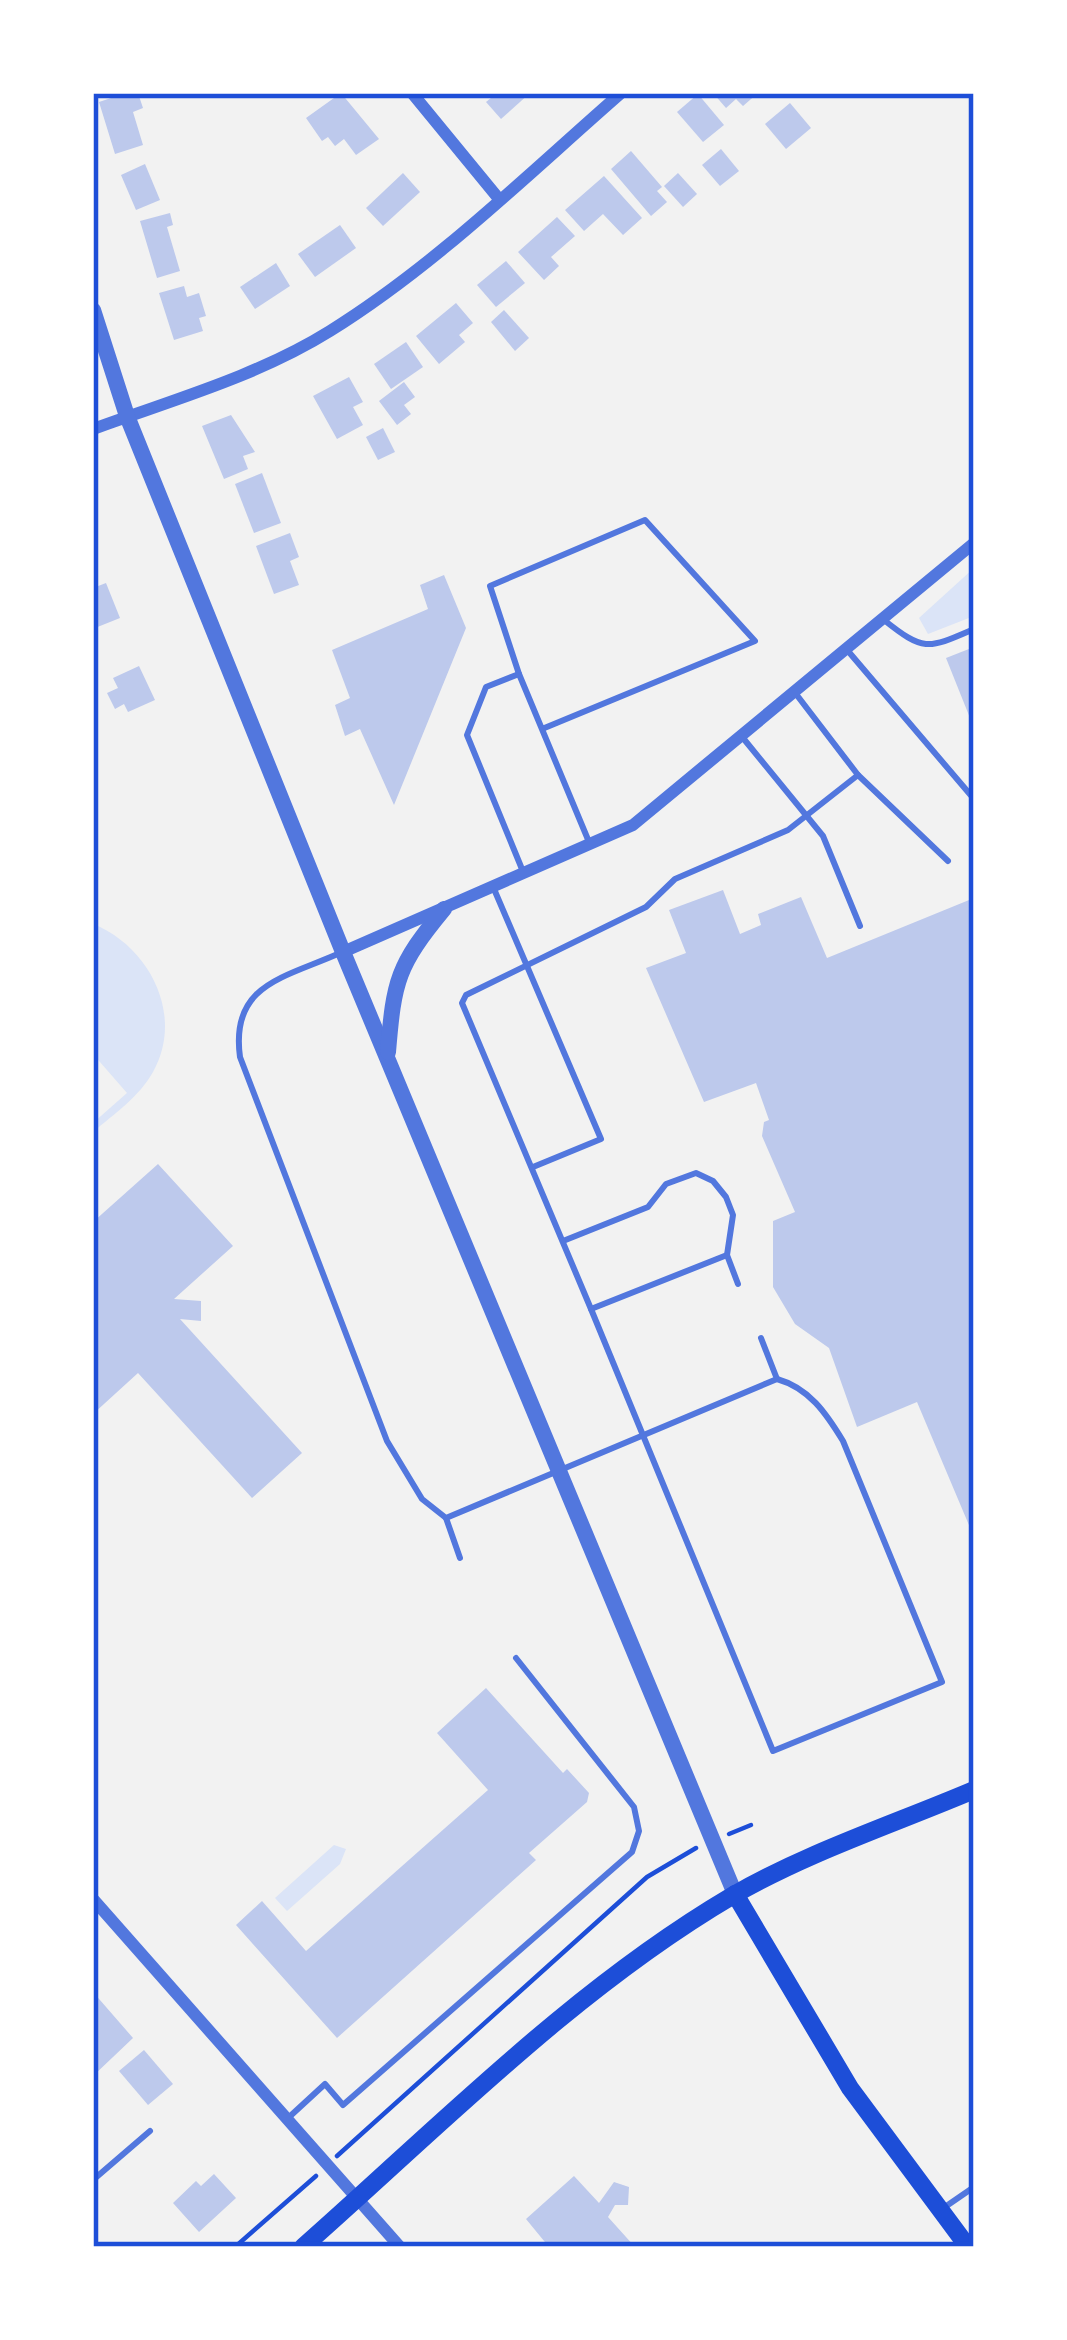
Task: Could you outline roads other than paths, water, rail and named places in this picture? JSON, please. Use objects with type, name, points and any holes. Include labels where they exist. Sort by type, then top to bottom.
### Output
[{"type":"main road","points":[[303,2247],[584,2000],[735,1894],[974,1790]]},
{"type":"main road","points":[[735,1894],[826,2052],[968,2247]]},
{"type":"street","points":[[412,93],[499,199]]},
{"type":"street","points":[[93,429],[263,366],[327,333],[424,264],[621,93]]},
{"type":"street","points":[[93,310],[127,416],[343,952],[735,1894]]},
{"type":"street","points":[[343,952],[632,825],[974,543]]},
{"type":"street","points":[[388,1059],[394,982],[411,950],[444,909]]},
{"type":"street","points":[[93,1899],[400,2247]]},
{"type":"lane","points":[[542,729],[755,641],[645,520],[490,586],[519,674],[542,729],[591,846]]},
{"type":"lane","points":[[884,620],[916,645],[934,646],[974,629]]},
{"type":"lane","points":[[848,651],[974,799]]},
{"type":"lane","points":[[519,674],[486,687],[467,735],[525,875]]},
{"type":"lane","points":[[796,694],[858,775],[948,861]]},
{"type":"lane","points":[[743,738],[823,836],[860,926]]},
{"type":"lane","points":[[446,1518],[561,1472],[643,1432],[777,1379],[797,1384],[826,1413],[843,1441],[942,1682],[773,1751],[643,1432],[462,1003],[466,995],[525,962],[646,907],[674,879],[809,818],[858,775]]},
{"type":"lane","points":[[494,889],[601,1138],[532,1168]]},
{"type":"lane","points":[[343,952],[256,993],[242,1008],[236,1029],[240,1057],[387,1441],[422,1499],[446,1518],[460,1558]]},
{"type":"lane","points":[[562,1241],[648,1207],[666,1184],[696,1173],[713,1180],[726,1196],[733,1215],[727,1255],[738,1284]]},
{"type":"lane","points":[[590,1309],[727,1255]]},
{"type":"lane","points":[[761,1338],[777,1379]]},
{"type":"lane","points":[[287,2119],[325,2084],[343,2104],[632,1852],[639,1831],[634,1807],[517,1658]]},
{"type":"lane","points":[[93,2180],[150,2131]]},
{"type":"lane","points":[[940,2211],[974,2187]]}]
